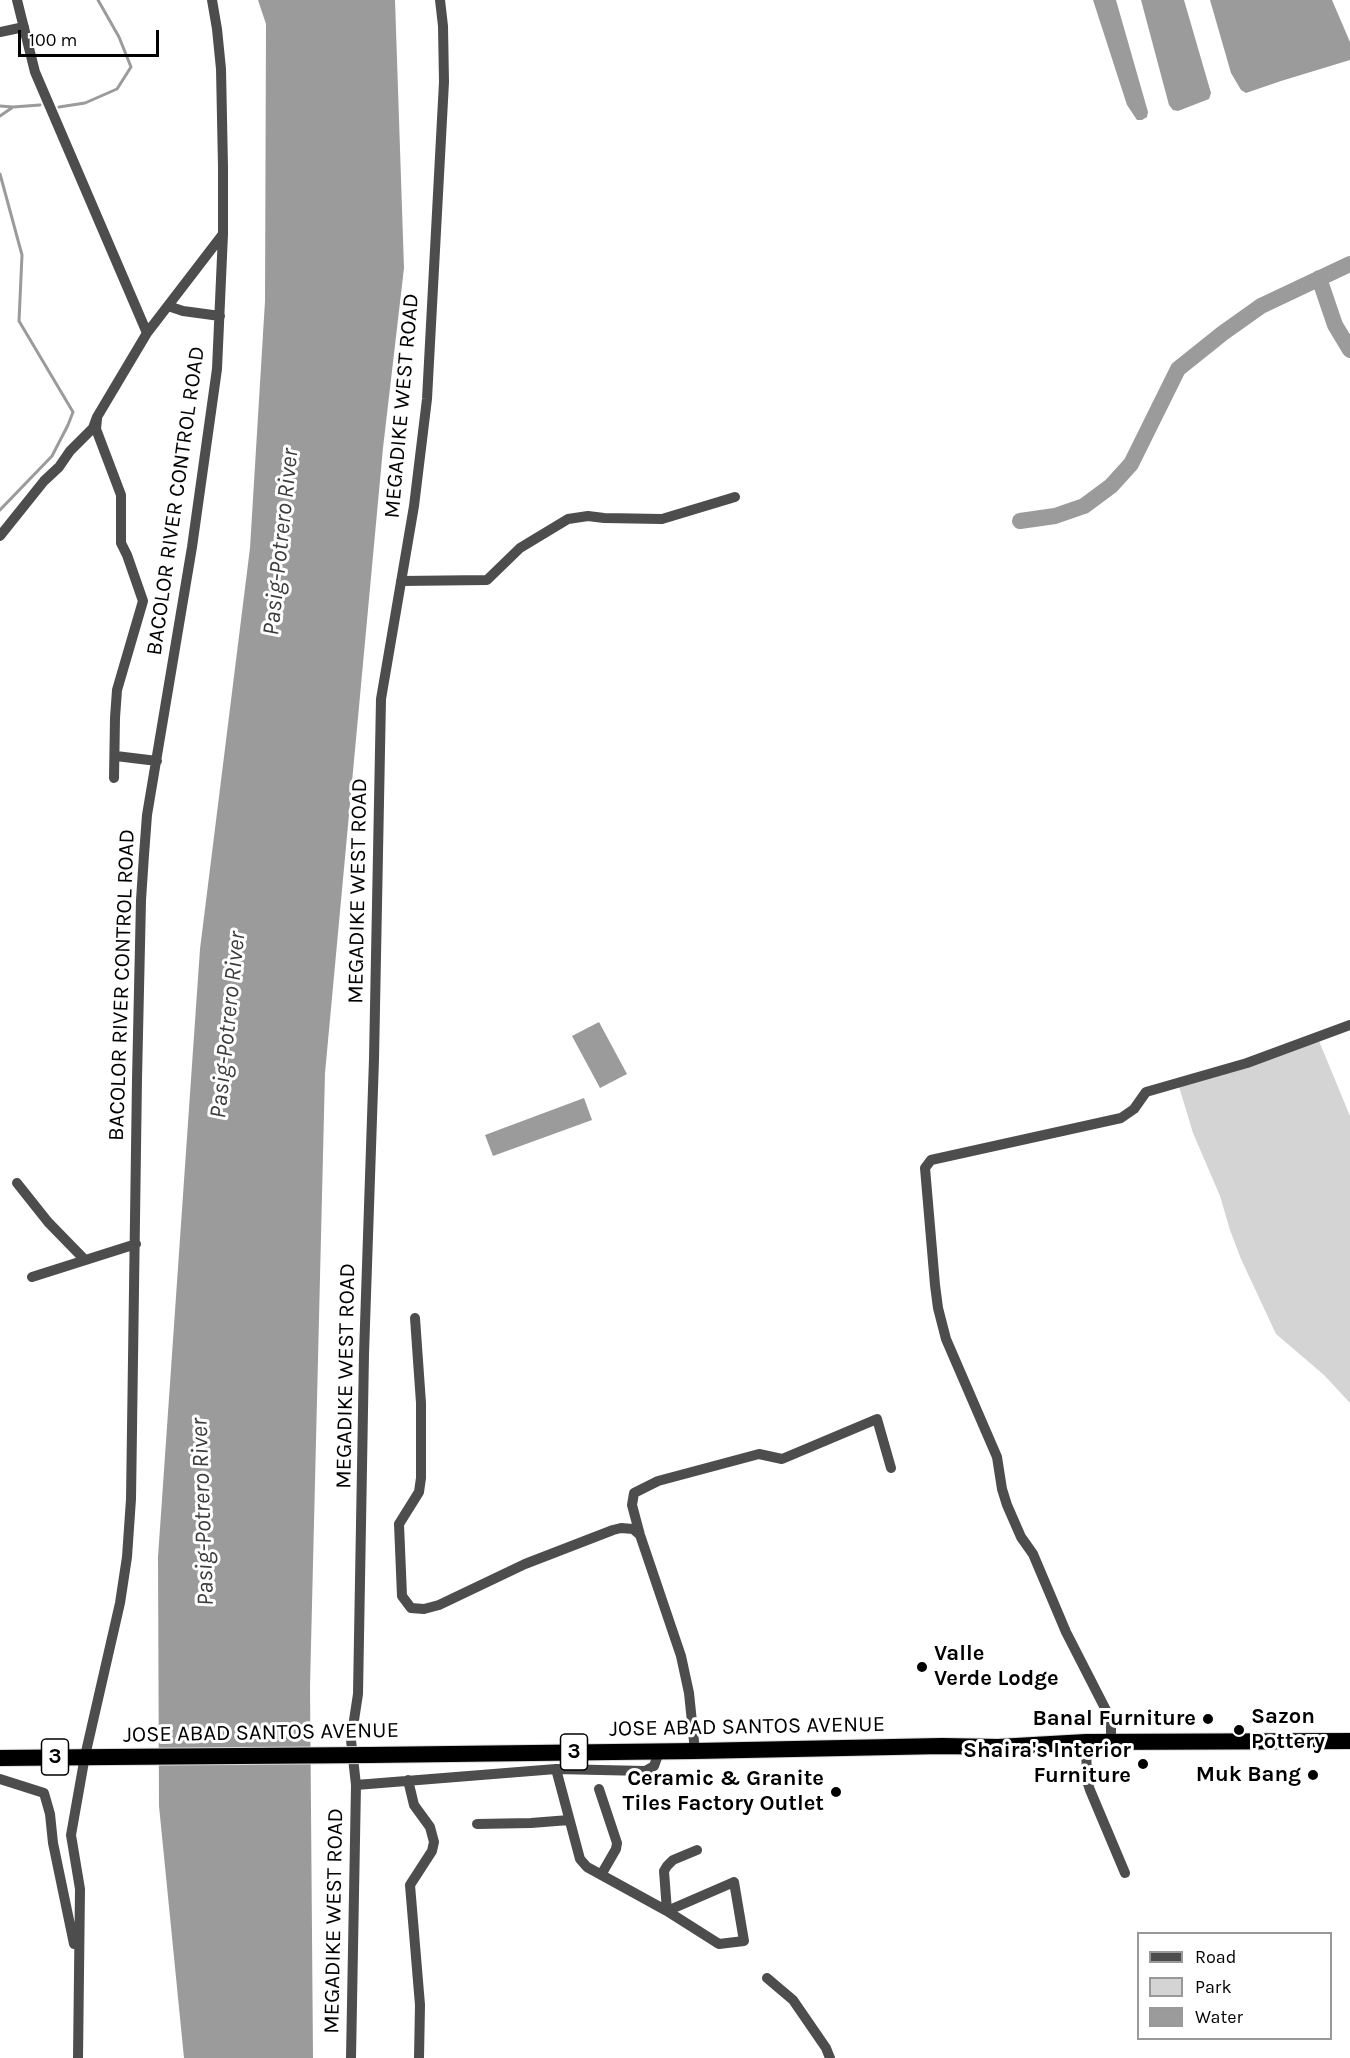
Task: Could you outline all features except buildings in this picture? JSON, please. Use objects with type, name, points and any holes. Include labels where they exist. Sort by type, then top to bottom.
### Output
[{"type":"highway","name":"JOSE ABAD SANTOS AVENUE","points":[[0,1758],[659,1752],[942,1746],[998,1747],[1086,1742],[1350,1741]]},
{"type":"street","points":[[17,0],[35,72],[147,333]]},
{"type":"street","name":"BACOLOR RIVER CONTROL ROAD","points":[[78,1965],[80,1889],[70,1835],[85,1756],[107,1664],[127,1557],[131,1499],[141,900],[147,815],[215,391],[223,234],[221,69],[212,0]]},
{"type":"street","name":"MEGADIKE WEST ROAD","points":[[351,2058],[356,1785],[351,1740],[357,1703],[360,1626],[364,1354],[374,1048],[381,699],[414,506],[427,399],[444,82],[440,0]]},
{"type":"street","points":[[0,32],[24,27]]},
{"type":"street","points":[[0,536],[44,481],[88,434],[147,333],[223,234]]},
{"type":"street","points":[[168,306],[183,311],[220,316]]},
{"type":"street","points":[[97,417],[96,429],[121,495],[121,543],[143,601],[117,690],[114,778]]},
{"type":"street","points":[[401,581],[487,580],[520,548],[568,519],[588,516],[662,519],[735,497]]},
{"type":"street","points":[[116,756],[157,761]]},
{"type":"street","points":[[1111,1742],[1112,1728],[1109,1716],[1066,1632],[1033,1554],[1021,1537],[1002,1489],[998,1457],[946,1339],[934,1285],[925,1168],[931,1160],[1121,1118],[1134,1109],[1146,1092],[1247,1063],[1350,1025]]},
{"type":"street","points":[[17,1183],[48,1222],[85,1260]]},
{"type":"street","points":[[32,1277],[136,1244]]},
{"type":"street","points":[[415,1318],[421,1403],[421,1478],[419,1492],[399,1524],[402,1596],[411,1608],[424,1609],[438,1605],[525,1564],[613,1530],[633,1529],[640,1535]]},
{"type":"street","points":[[695,1751],[689,1693],[681,1656],[640,1535],[632,1505],[634,1493],[658,1481],[759,1454],[782,1459],[877,1419],[891,1468]]},
{"type":"street","points":[[1086,1742],[1087,1781],[1125,1873]]},
{"type":"street","name":"MEGADIKE WEST ROAD","points":[[356,1785],[556,1769],[645,1771],[654,1766],[659,1752]]},
{"type":"street","points":[[556,1769],[580,1859],[587,1867],[667,1911],[719,1944],[744,1941],[734,1882],[667,1911]]},
{"type":"street","points":[[0,1779],[44,1793],[50,1814],[53,1844],[78,1965],[78,2058]]},
{"type":"street","points":[[408,1780],[414,1805],[430,1827],[434,1842],[432,1851],[410,1887],[420,2005],[419,2058]]},
{"type":"street","points":[[599,1789],[617,1843],[601,1875]]},
{"type":"street","points":[[477,1824],[569,1820]]},
{"type":"street","points":[[667,1911],[664,1871],[673,1860],[697,1850]]},
{"type":"street","points":[[767,1978],[793,2000],[826,2048],[830,2058]]},
{"type":"green space","points":[[1319,1041],[1350,1116],[1350,1403],[1324,1375],[1276,1334],[1241,1259],[1220,1196],[1193,1133],[1177,1080]]},
{"type":"water","name":"Pasig-Potrero River","points":[[258,0],[395,0],[404,268],[383,448],[325,1073],[310,1686],[313,2058],[184,2058],[159,1806],[158,1557],[200,949],[250,548],[265,301],[266,24]]},
{"type":"water","points":[[1093,0],[1116,0],[1148,112],[1147,117],[1142,120],[1137,120],[1127,105]]},
{"type":"water","points":[[1141,0],[1184,0],[1211,93],[1209,99],[1178,111],[1173,110],[1169,105]]},
{"type":"water","points":[[1210,0],[1332,0],[1350,42],[1350,60],[1246,93],[1241,90],[1231,73]]},
{"type":"water","points":[[599,1022],[627,1074],[600,1088],[572,1036]]},
{"type":"water","points":[[584,1098],[592,1120],[493,1156],[485,1135]]},
{"type":"waterway","points":[[59,107],[85,103],[117,89],[131,67],[119,37],[98,0]]},
{"type":"waterway","points":[[0,116],[13,107],[40,105]]},
{"type":"waterway","points":[[0,106],[13,107]]},
{"type":"waterway","points":[[0,174],[22,255],[19,321],[73,412],[52,456],[0,510]]},
{"type":"waterway","points":[[1020,521],[1055,516],[1084,506],[1111,486],[1131,464],[1178,369],[1261,306],[1350,264]]},
{"type":"waterway","points":[[1319,278],[1335,325],[1350,350]]},
{"type":"place","name":"Valle Verde Lodge","points":[[922,1667]]},
{"type":"place","name":"Banal Furniture","points":[[1208,1719]]},
{"type":"place","name":"Sazon Pottery","points":[[1239,1730]]},
{"type":"place","name":"Shaira's Interior Furniture","points":[[1143,1764]]},
{"type":"place","name":"Muk Bang","points":[[1313,1775]]},
{"type":"place","name":"Ceramic & Granite Tiles Factory Outlet","points":[[836,1792]]}]
